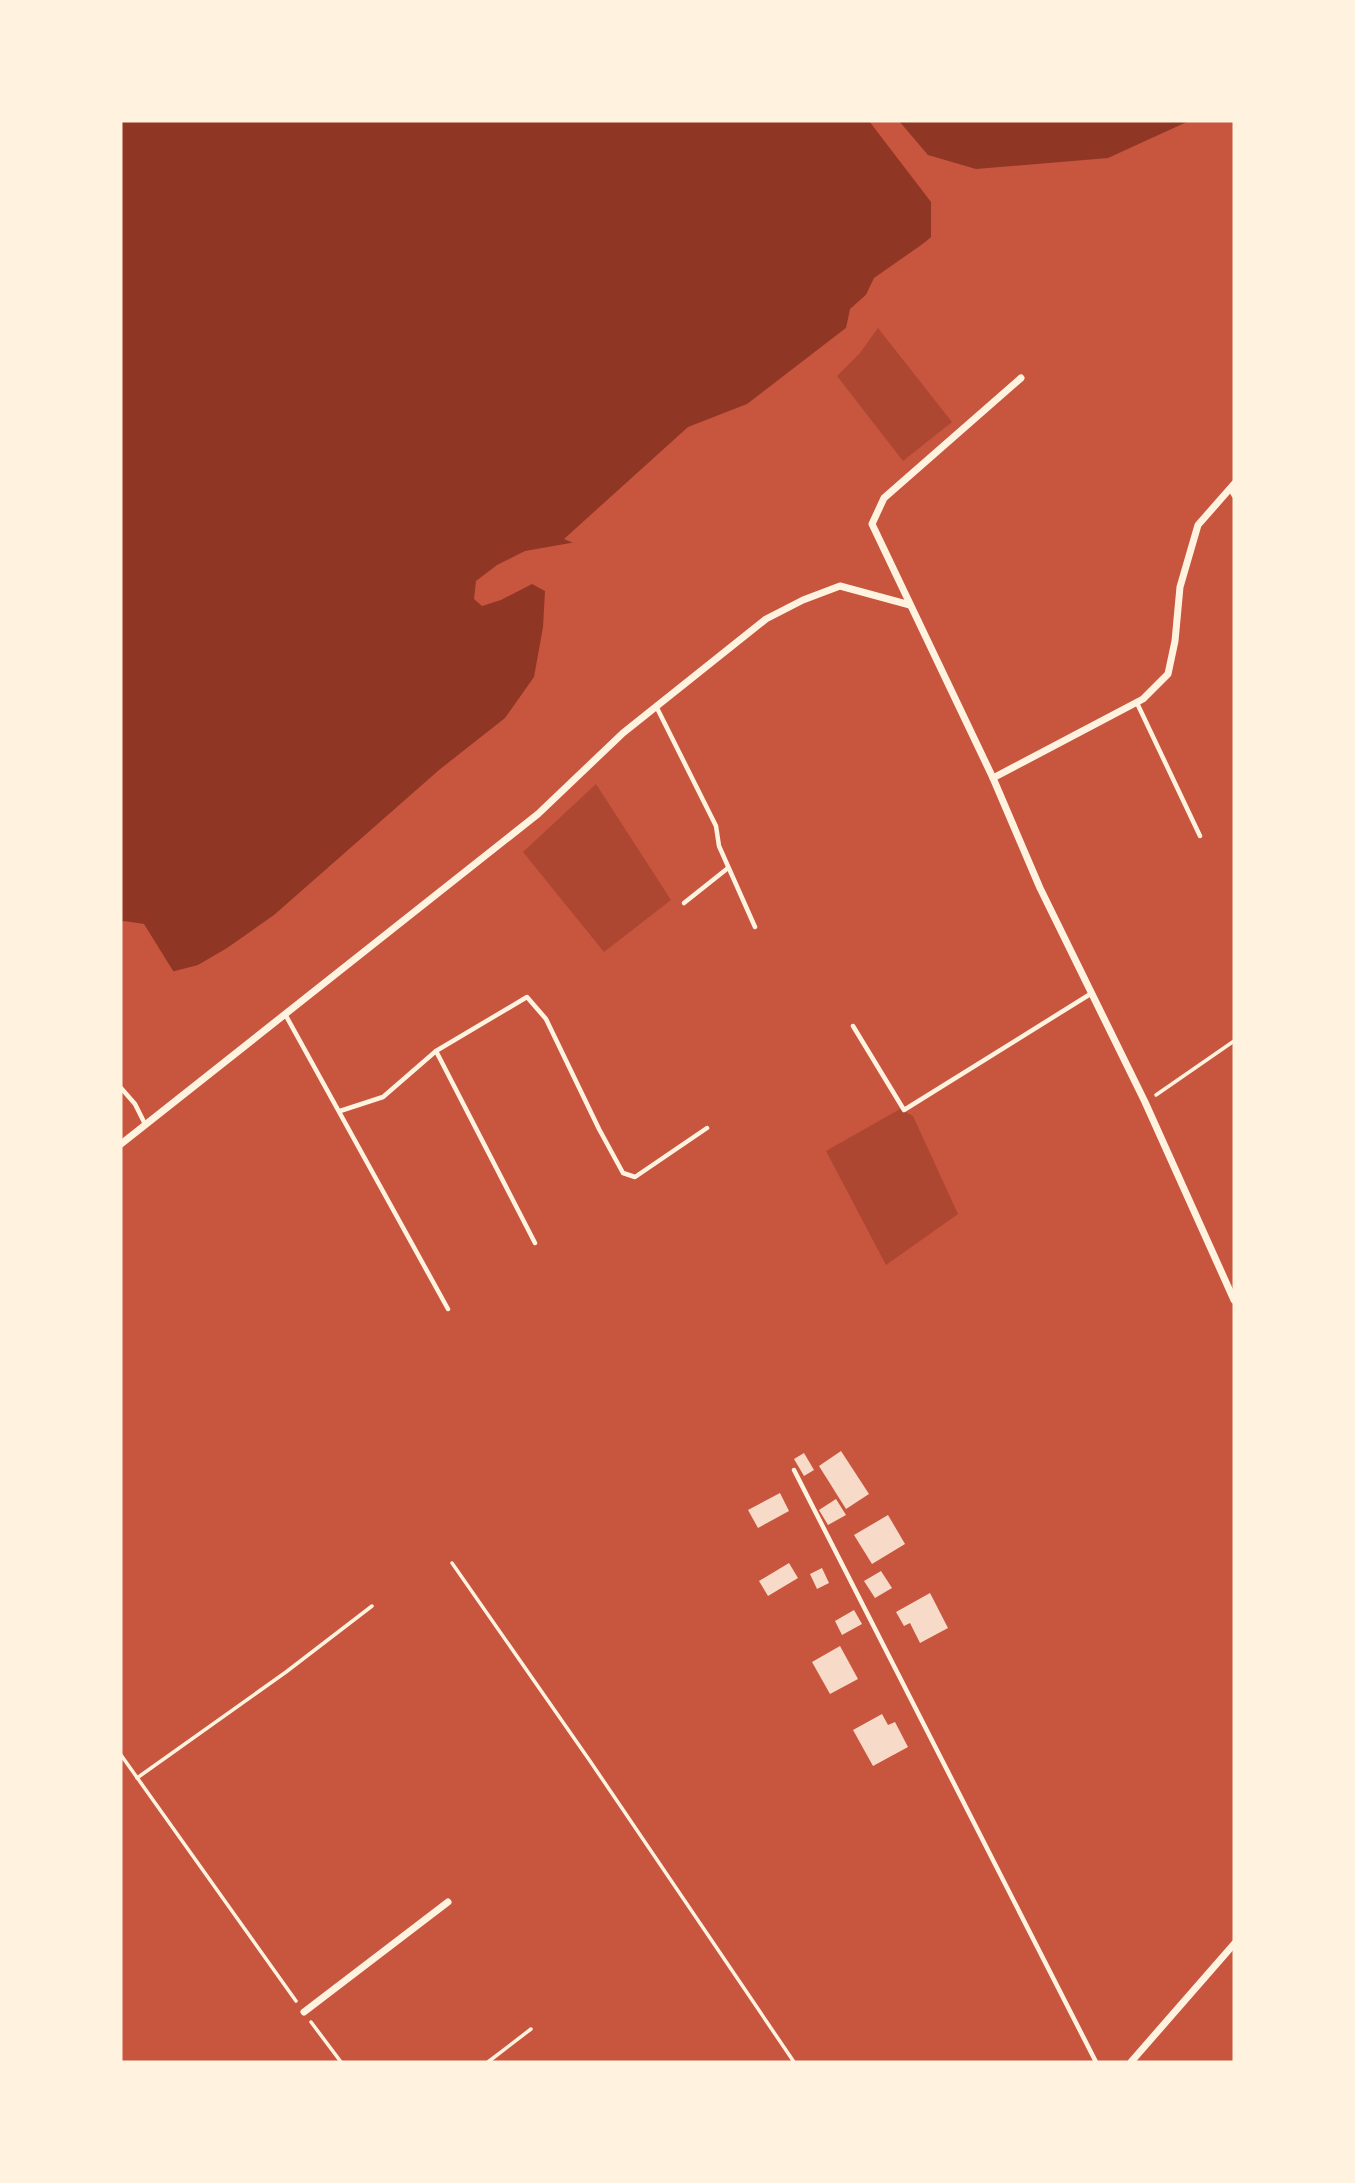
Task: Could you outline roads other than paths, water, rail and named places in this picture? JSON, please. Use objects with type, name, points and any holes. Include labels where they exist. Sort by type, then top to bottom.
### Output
[{"type":"street","points":[[1021,378],[884,498],[872,524],[993,778],[1040,888],[1145,1102],[1234,1300]]},
{"type":"street","points":[[993,778],[1137,702],[1168,674],[1175,641],[1180,587],[1198,525],[1233,490]]},
{"type":"street","points":[[121,1144],[538,814],[623,733],[766,620],[803,600],[840,586],[910,606]]},
{"type":"street","points":[[304,2012],[448,1902]]},
{"type":"street","points":[[1131,2062],[1234,1944]]},
{"type":"lane","points":[[1137,702],[1200,836]]},
{"type":"lane","points":[[657,708],[716,826],[719,846],[755,928]]},
{"type":"lane","points":[[684,903],[728,869]]},
{"type":"lane","points":[[853,1026],[904,1110],[1093,992]]},
{"type":"lane","points":[[340,1111],[383,1097],[436,1051],[527,997],[546,1018],[623,1173],[635,1177],[707,1128]]},
{"type":"lane","points":[[285,1014],[448,1309]]},
{"type":"lane","points":[[436,1051],[535,1243]]},
{"type":"lane","points":[[121,1088],[135,1104],[145,1124]]},
{"type":"lane","points":[[794,1470],[1096,2062]]}]
